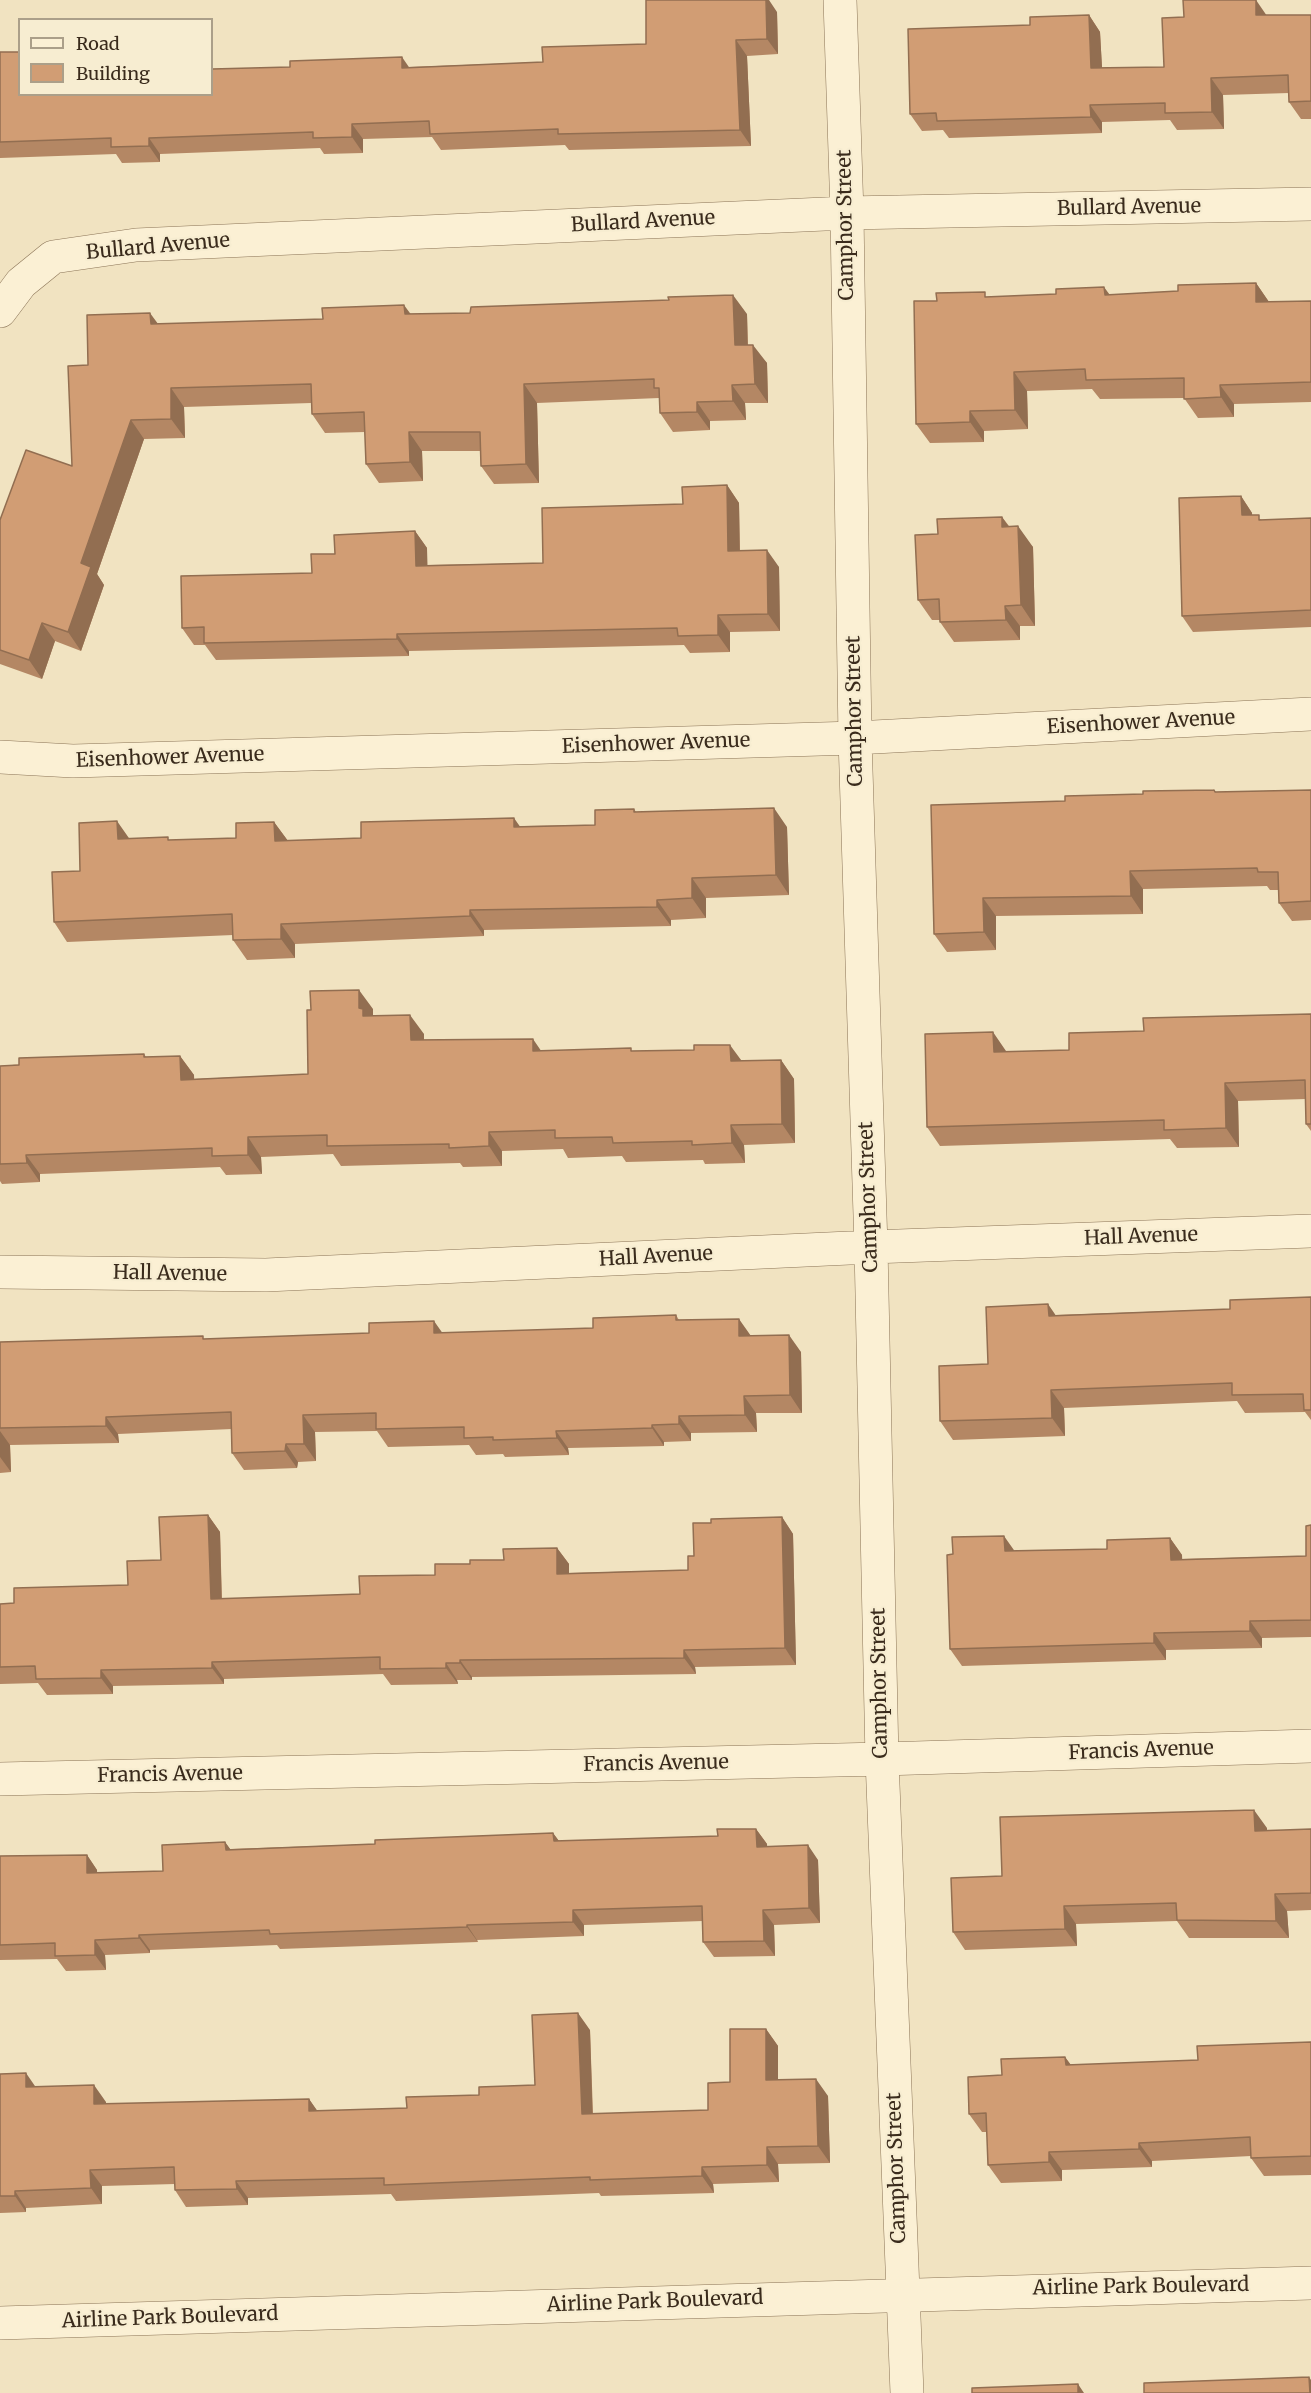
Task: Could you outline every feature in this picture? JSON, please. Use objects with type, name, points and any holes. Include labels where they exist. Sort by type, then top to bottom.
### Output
[{"type":"street","name":"Camphor Street","points":[[840,0],[847,213],[855,738],[871,1247],[882,1759],[901,2294],[907,2393]]},
{"type":"street","name":"Bullard Avenue","points":[[0,311],[21,283],[53,257],[136,245],[847,213],[1311,204]]},
{"type":"street","name":"Eisenhower Avenue","points":[[0,757],[73,761],[855,738],[1311,714]]},
{"type":"street","name":"Hall Avenue","points":[[0,1272],[266,1275],[871,1247],[1311,1231]]},
{"type":"street","name":"Francis Avenue","points":[[0,1779],[882,1759],[1311,1746]]},
{"type":"street","name":"Airline Park Boulevard","points":[[0,2323],[1311,2283]]},
{"type":"building","points":[[646,0],[766,0],[767,39],[736,40],[740,130],[558,134],[558,129],[430,134],[429,121],[352,124],[352,137],[313,138],[313,132],[149,138],[149,146],[111,147],[111,138],[0,142],[0,52],[18,52],[18,96],[213,96],[213,69],[290,67],[290,61],[402,57],[402,68],[543,62],[542,47],[646,44]]},
{"type":"building","points":[[1183,0],[1256,0],[1256,15],[1311,15],[1311,101],[1289,102],[1288,75],[1211,78],[1212,112],[1165,113],[1165,103],[1090,105],[1091,117],[937,121],[936,113],[910,114],[908,29],[1030,25],[1030,17],[1089,15],[1091,68],[1164,67],[1162,18],[1184,17]]},
{"type":"building","points":[[1256,283],[1256,302],[1311,301],[1311,382],[1220,385],[1221,397],[1184,399],[1184,378],[1086,380],[1085,369],[1014,372],[1015,410],[970,411],[970,422],[916,424],[914,301],[937,301],[936,293],[985,292],[985,297],[1056,294],[1056,289],[1104,287],[1105,295],[1178,291],[1178,285]]},
{"type":"building","points":[[733,295],[735,345],[753,345],[755,384],[732,385],[733,401],[697,402],[697,412],[660,413],[659,388],[654,388],[654,379],[524,384],[526,464],[481,466],[480,432],[409,432],[410,462],[366,464],[364,412],[312,414],[311,384],[171,388],[171,419],[131,420],[81,563],[91,567],[68,632],[42,623],[29,660],[0,650],[0,520],[26,450],[72,466],[68,366],[88,365],[87,315],[150,313],[151,324],[323,319],[322,308],[404,305],[405,314],[470,313],[471,307],[669,300],[668,297]]},
{"type":"building","points":[[727,485],[728,551],[767,550],[768,614],[718,615],[718,635],[678,636],[677,628],[397,634],[397,639],[204,643],[204,627],[182,628],[181,576],[312,573],[311,554],[335,554],[334,535],[415,531],[416,566],[543,563],[542,508],[683,504],[682,487]]},
{"type":"building","points":[[1241,496],[1242,515],[1259,515],[1259,520],[1311,518],[1311,610],[1182,616],[1179,498]]},
{"type":"building","points":[[1002,517],[1002,527],[1018,526],[1021,605],[1005,606],[1006,620],[940,622],[939,599],[918,600],[915,535],[938,534],[937,519]]},
{"type":"building","points":[[1214,790],[1215,792],[1311,790],[1311,901],[1279,903],[1278,872],[1258,872],[1257,868],[1130,871],[1131,896],[983,898],[984,932],[934,934],[931,805],[1065,801],[1065,796],[1143,794],[1143,791]]},
{"type":"building","points":[[774,808],[776,875],[692,878],[692,898],[657,900],[657,907],[470,910],[470,916],[281,924],[281,939],[233,940],[232,914],[54,922],[52,872],[80,871],[79,823],[117,821],[118,839],[168,837],[168,840],[236,838],[236,823],[274,822],[275,841],[361,838],[361,822],[514,818],[514,827],[595,825],[595,810],[634,809],[634,812]]},
{"type":"building","points":[[359,990],[359,1008],[363,1009],[363,1016],[410,1015],[411,1040],[533,1039],[533,1051],[631,1048],[631,1051],[694,1050],[694,1045],[730,1045],[731,1061],[781,1060],[782,1124],[731,1125],[732,1143],[692,1145],[692,1141],[613,1143],[612,1137],[555,1138],[555,1130],[489,1132],[489,1146],[449,1148],[449,1144],[327,1146],[327,1135],[248,1137],[248,1155],[212,1156],[212,1148],[26,1155],[27,1163],[0,1164],[0,1066],[19,1065],[19,1058],[144,1054],[144,1057],[180,1056],[181,1080],[308,1074],[307,1010],[311,1010],[310,991]]},
{"type":"building","points":[[1311,1014],[1311,1124],[1306,1124],[1305,1080],[1225,1083],[1226,1128],[1164,1130],[1164,1120],[927,1127],[925,1034],[993,1032],[994,1052],[1069,1050],[1069,1033],[1144,1031],[1143,1018]]},
{"type":"building","points":[[1311,1297],[1311,1410],[1304,1410],[1303,1394],[1232,1395],[1232,1383],[1051,1390],[1052,1418],[940,1421],[939,1366],[988,1364],[986,1307],[1048,1304],[1049,1316],[1230,1309],[1230,1300]]},
{"type":"building","points":[[676,1315],[676,1320],[739,1319],[739,1336],[789,1335],[790,1395],[744,1396],[745,1415],[679,1416],[679,1424],[652,1425],[652,1428],[556,1431],[557,1438],[493,1440],[493,1437],[464,1438],[464,1427],[376,1429],[376,1413],[303,1415],[304,1444],[286,1444],[285,1451],[232,1453],[231,1412],[106,1417],[106,1426],[0,1428],[0,1342],[203,1336],[203,1339],[369,1333],[369,1323],[434,1321],[434,1333],[593,1328],[593,1318]]},
{"type":"building","points":[[208,1515],[211,1599],[360,1594],[359,1576],[435,1575],[435,1564],[470,1564],[470,1560],[504,1560],[503,1549],[557,1548],[557,1574],[688,1570],[688,1556],[694,1556],[693,1523],[711,1523],[711,1519],[782,1517],[785,1648],[684,1650],[684,1658],[460,1660],[460,1663],[446,1663],[446,1668],[380,1669],[380,1657],[212,1662],[212,1668],[101,1670],[101,1678],[36,1679],[35,1666],[0,1667],[0,1604],[14,1603],[14,1588],[128,1585],[127,1561],[161,1560],[159,1517]]},
{"type":"building","points":[[1311,1525],[1311,1620],[1250,1621],[1250,1631],[1154,1633],[1154,1643],[950,1649],[947,1555],[953,1554],[952,1537],[1004,1536],[1005,1551],[1107,1549],[1107,1540],[1170,1538],[1171,1560],[1306,1556],[1306,1526]]},
{"type":"building","points":[[1254,1810],[1255,1831],[1311,1829],[1311,1893],[1275,1894],[1276,1921],[1177,1920],[1176,1903],[1064,1906],[1065,1929],[953,1932],[951,1878],[1002,1876],[1000,1817]]},
{"type":"building","points":[[717,1829],[756,1829],[757,1847],[808,1845],[809,1908],[763,1910],[764,1941],[703,1942],[702,1906],[573,1910],[573,1922],[270,1934],[269,1930],[139,1935],[139,1938],[95,1940],[95,1955],[55,1956],[55,1943],[0,1945],[0,1856],[87,1855],[87,1873],[163,1871],[162,1845],[225,1842],[226,1850],[375,1844],[375,1840],[553,1833],[554,1841],[718,1836]]},
{"type":"building","points":[[578,2013],[582,2114],[708,2110],[708,2083],[730,2082],[730,2029],[766,2029],[766,2080],[816,2079],[818,2146],[767,2147],[767,2165],[702,2167],[702,2176],[590,2180],[590,2177],[384,2185],[384,2178],[236,2181],[237,2189],[175,2190],[174,2167],[90,2170],[91,2188],[15,2191],[15,2196],[0,2196],[0,2074],[26,2073],[26,2087],[94,2085],[94,2104],[309,2099],[309,2111],[407,2108],[406,2097],[479,2095],[479,2087],[535,2085],[532,2015]]},
{"type":"building","points":[[1311,2042],[1311,2156],[1251,2158],[1250,2137],[1139,2143],[1139,2149],[1049,2152],[1049,2162],[988,2165],[986,2113],[969,2114],[968,2077],[1002,2075],[1001,2059],[1065,2057],[1066,2065],[1198,2060],[1197,2046]]},
{"type":"building","points":[[1309,2377],[1310,2393],[1144,2393],[1144,2383]]},
{"type":"building","points":[[1078,2384],[1078,2393],[972,2393],[972,2388]]}]
